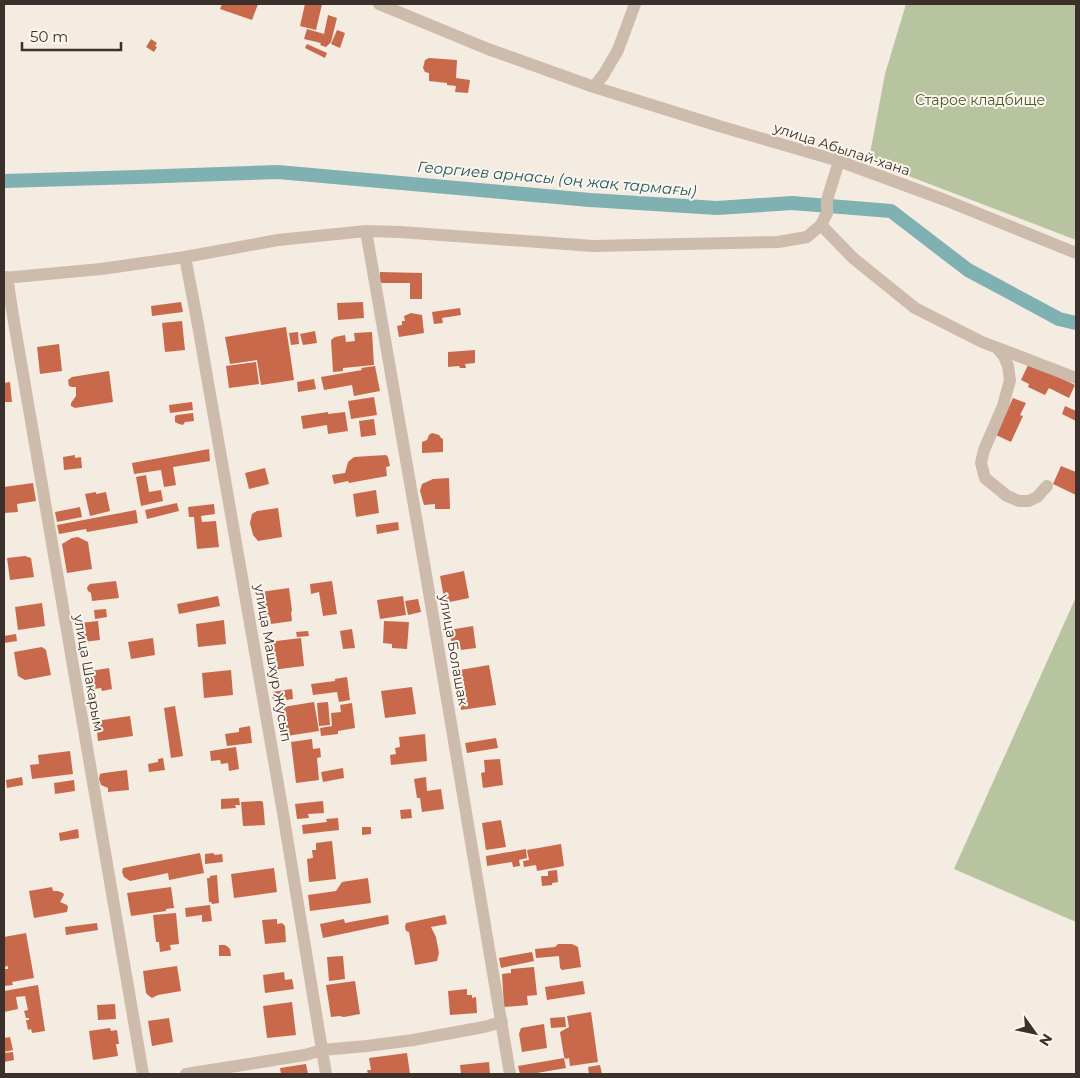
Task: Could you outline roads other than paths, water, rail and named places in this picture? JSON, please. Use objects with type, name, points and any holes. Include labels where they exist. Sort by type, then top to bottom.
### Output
[{"type":"street","name":"улица Абылай-хана","points":[[379,4],[488,49],[594,87],[839,161],[945,200],[1076,253]]},
{"type":"street","points":[[594,87],[618,50],[635,4]]},
{"type":"street","points":[[6,278],[101,269],[185,257],[278,240],[366,231],[593,246],[778,242],[807,237],[821,225],[826,213],[827,200],[839,161]]},
{"type":"street","points":[[821,225],[853,258],[915,308],[982,342],[1076,378]]},
{"type":"street","name":"улица Болашак","points":[[366,231],[510,1074]]},
{"type":"street","name":"улица Машхур Жусып","points":[[185,257],[279,788],[326,1074]]},
{"type":"street","name":"улица Шакарым","points":[[6,278],[143,1074]]},
{"type":"street","points":[[997,348],[1004,356],[1010,380],[1003,406],[984,450],[981,463],[985,478],[1006,496],[1019,501],[1029,501],[1037,497],[1047,486]]},
{"type":"street","points":[[186,1074],[305,1055],[322,1050],[413,1040],[484,1028],[502,1022]]},
{"type":"waterway","name":"Георгиев арнасы (оң жақ тармағы)","points":[[4,181],[278,172],[590,200],[717,208],[792,203],[891,211],[968,270],[1059,319],[1076,323]]},
{"type":"park label","name":"Старое кладбище","points":[[980,100]]}]
